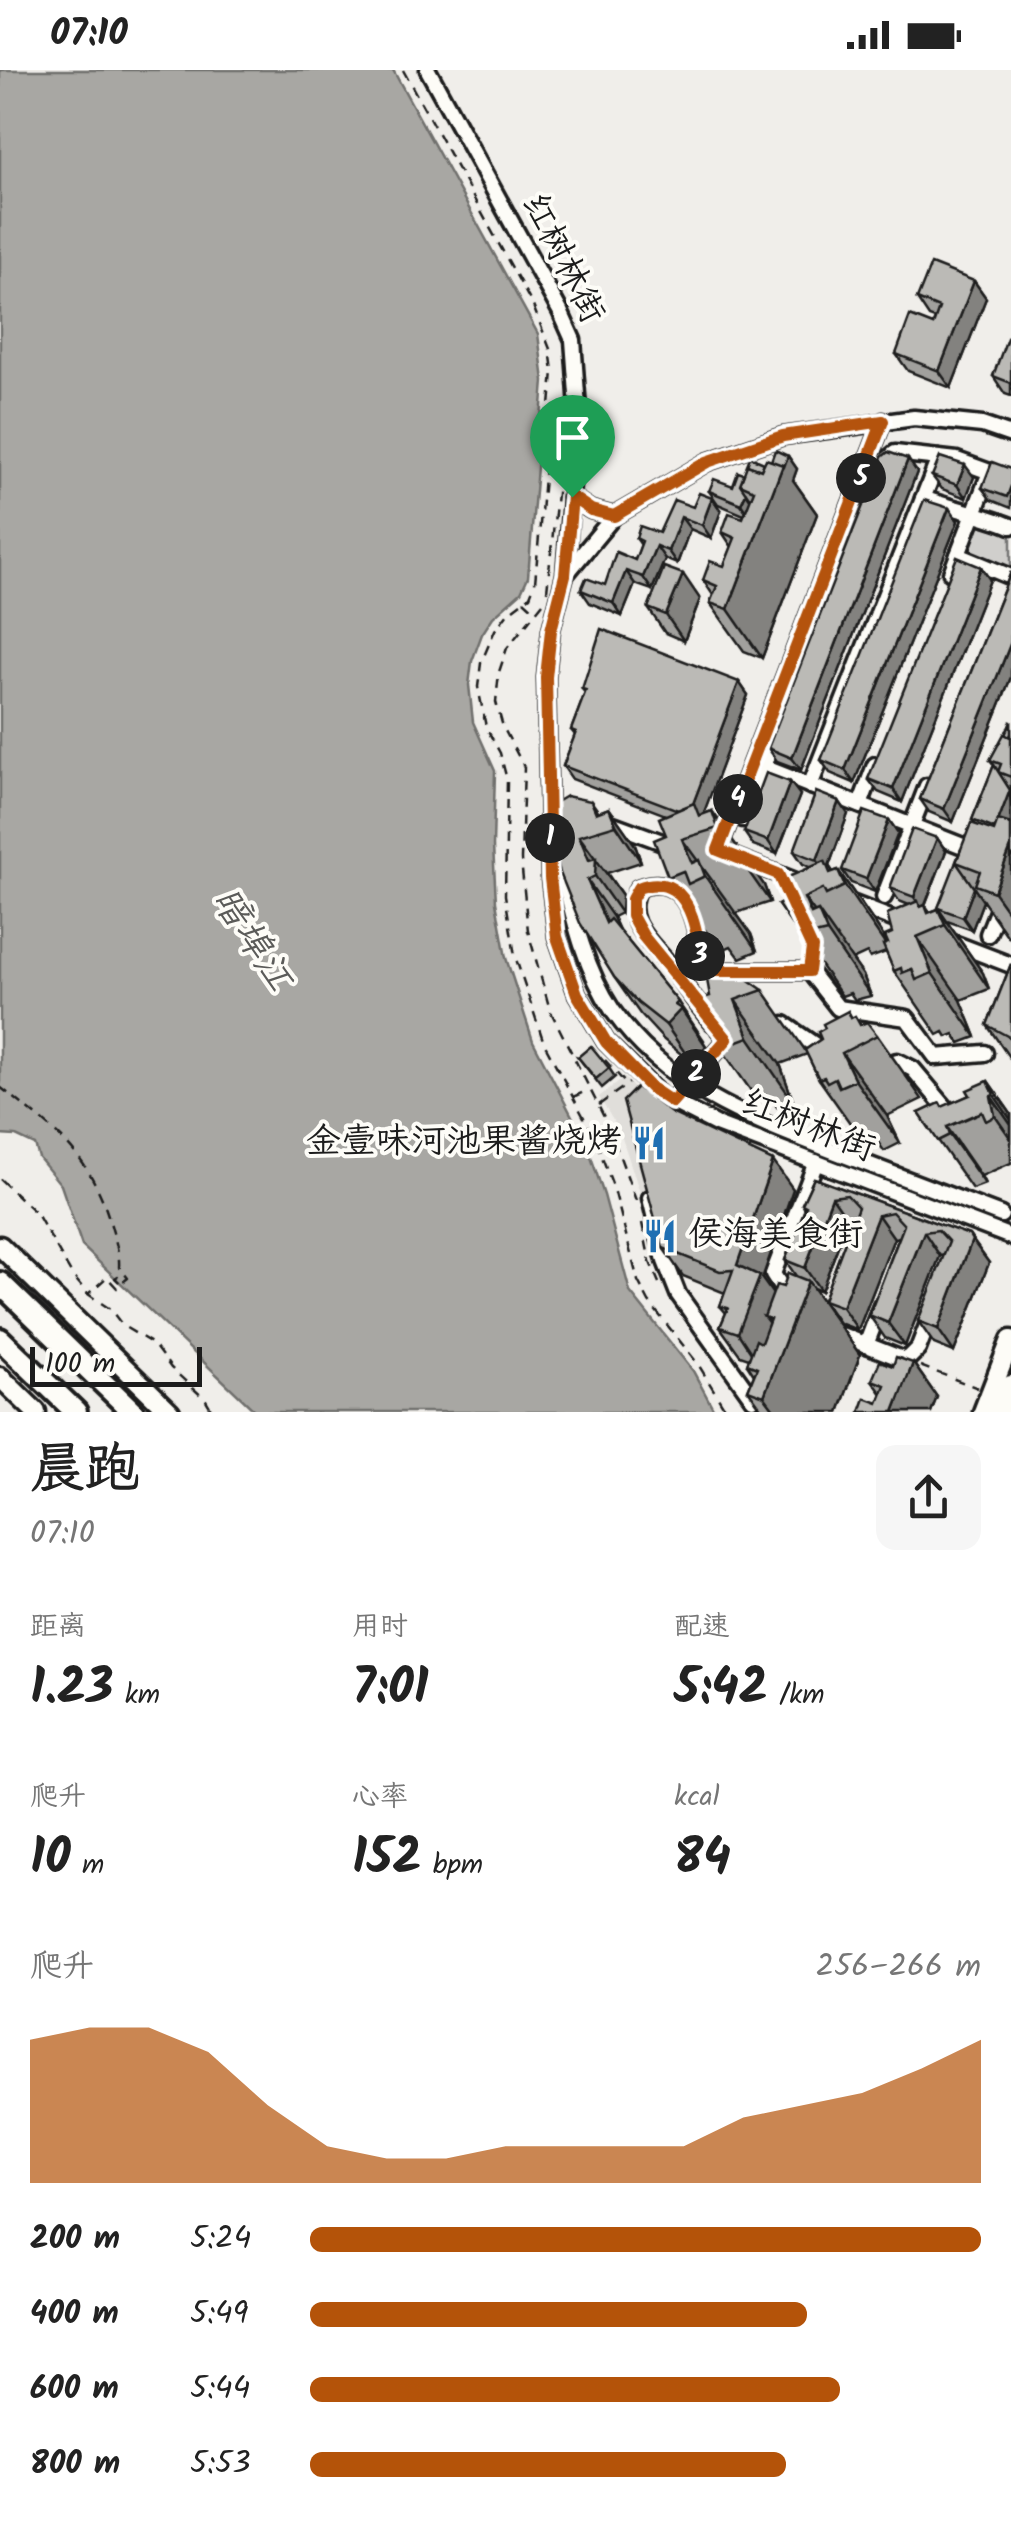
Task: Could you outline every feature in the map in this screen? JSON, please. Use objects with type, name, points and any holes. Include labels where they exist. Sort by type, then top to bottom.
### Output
[{"type":"highway","points":[[0,1282],[133,1412]]},
{"type":"highway","points":[[0,1338],[76,1412]]},
{"type":"main road","points":[[0,1246],[170,1412]]},
{"type":"main road","points":[[983,1412],[1011,1340]]},
{"type":"main road","points":[[0,1377],[36,1412]]},
{"type":"main road","points":[[1001,1412],[1011,1385]]},
{"type":"street","name":"红树林街","points":[[428,70],[573,340],[578,408],[572,497],[565,575],[551,630],[546,677],[550,878],[557,937],[577,994],[632,1080],[662,1102],[1011,1237]]},
{"type":"street","points":[[565,575],[614,516],[707,462],[783,436],[914,418],[982,424],[1011,435]]},
{"type":"street","points":[[718,850],[883,421]]},
{"type":"street","points":[[743,819],[882,464],[894,453],[957,460],[990,472],[944,591]]},
{"type":"street","points":[[813,808],[815,788],[938,458]]},
{"type":"street","points":[[572,497],[591,510],[614,516]]},
{"type":"street","points":[[923,498],[1011,526]]},
{"type":"street","points":[[958,555],[1010,576],[1003,594]]},
{"type":"street","points":[[859,825],[880,752]]},
{"type":"street","points":[[764,767],[1011,864]]},
{"type":"street","points":[[884,897],[933,772]]},
{"type":"street","points":[[549,800],[566,806]]},
{"type":"street","points":[[549,800],[566,832],[562,868],[590,967],[624,1023],[646,1049],[687,1085],[746,1117],[1001,1215]]},
{"type":"street","points":[[599,819],[683,850]]},
{"type":"street","points":[[958,864],[971,830]]},
{"type":"street","points":[[701,850],[718,850],[814,888]]},
{"type":"street","points":[[778,874],[785,889]]},
{"type":"street","points":[[988,934],[1011,876]]},
{"type":"street","points":[[727,1039],[643,936],[632,916],[632,899],[638,888],[648,884],[661,886],[683,899],[698,929],[700,962],[711,971],[810,966],[838,1008],[907,1018],[936,1056],[985,1052]]},
{"type":"street","points":[[832,895],[921,930]]},
{"type":"street","points":[[939,937],[1011,965]]},
{"type":"street","points":[[762,1028],[784,1024],[816,1046],[826,1064],[836,1069]]},
{"type":"street","points":[[662,1102],[687,1085],[727,1039],[744,1034]]},
{"type":"street","points":[[864,1075],[897,1061],[913,1069],[956,1120],[966,1122]]},
{"type":"street","points":[[816,1162],[773,1274],[812,1324],[904,1360]]},
{"type":"street","points":[[646,1184],[665,1261],[678,1294],[753,1399]]},
{"type":"street","points":[[866,1345],[885,1295]]},
{"type":"street","points":[[898,1377],[904,1360],[918,1349],[938,1297]]},
{"type":"street","points":[[812,1324],[828,1311]]},
{"type":"path","points":[[524,600],[537,612]]},
{"type":"path","points":[[598,1052],[632,1080],[598,1106]]},
{"type":"path","points":[[0,1087],[59,1132],[95,1181],[120,1256],[119,1268],[128,1278],[123,1282],[118,1276],[115,1278],[121,1284],[117,1288],[107,1277],[88,1294]]},
{"type":"path","points":[[573,1096],[590,1089]]},
{"type":"path","points":[[0,1179],[37,1214],[72,1275],[88,1294],[110,1309],[123,1326],[153,1344],[213,1412]]},
{"type":"path","points":[[904,1360],[990,1393]]},
{"type":"shaded area","points":[[979,519],[1011,532],[1011,571],[966,553]]},
{"type":"shaded area","name":"侯海美食街","points":[[624,1077],[655,1114],[642,1127],[682,1291],[674,1294],[656,1262],[646,1211],[620,1132],[599,1097]]},
{"type":"water","name":"暗埠江","points":[[0,70],[393,70],[538,334],[544,381],[528,577],[521,592],[493,617],[482,634],[472,661],[469,685],[473,722],[495,771],[496,902],[506,958],[533,1041],[587,1145],[630,1292],[693,1371],[715,1412],[256,1412],[82,1246],[61,1185],[39,1158],[35,1145],[16,1136],[0,1135]]},
{"type":"building","points":[[931,264],[974,281],[939,371],[896,354],[910,316],[933,325],[939,308],[917,299]]},
{"type":"building","points":[[1007,338],[1011,340],[1011,383],[993,376]]},
{"type":"building","points":[[775,450],[788,456],[784,467],[771,461]]},
{"type":"building","points":[[888,452],[908,459],[792,758],[768,748],[882,457]]},
{"type":"building","points":[[750,457],[764,463],[761,470],[747,465]]},
{"type":"building","points":[[940,457],[965,465],[957,485],[932,476]]},
{"type":"building","points":[[766,459],[783,465],[728,609],[710,603],[717,586],[703,580],[710,561],[724,566],[735,538],[722,532],[729,513],[743,518],[754,490],[740,484],[747,465],[761,470]]},
{"type":"building","points":[[992,462],[1011,469],[1007,497],[982,488]]},
{"type":"building","points":[[738,472],[744,474],[740,484],[746,493],[741,504],[709,491],[714,479],[733,486]]},
{"type":"building","points":[[699,493],[712,498],[702,525],[681,517],[668,551],[656,546],[643,577],[626,571],[613,603],[581,590],[586,578],[605,585],[616,552],[635,560],[642,541],[636,538],[640,526],[659,533],[674,500],[693,507]]},
{"type":"building","points":[[924,500],[949,508],[845,770],[821,760]]},
{"type":"building","points":[[957,557],[981,567],[893,789],[868,779]]},
{"type":"building","points":[[664,567],[683,574],[666,615],[648,608]]},
{"type":"building","points":[[1011,572],[1011,642],[944,809],[920,799]]},
{"type":"building","points":[[601,629],[739,682],[693,804],[678,810],[563,766],[576,732],[571,730]]},
{"type":"building","points":[[1004,734],[1011,734],[1011,777],[998,772],[1001,764],[990,760]]},
{"type":"building","points":[[994,765],[1010,790],[995,829],[972,820]]},
{"type":"building","points":[[766,773],[790,782],[768,841],[744,832]]},
{"type":"building","points":[[816,792],[839,801],[817,860],[794,851]]},
{"type":"building","points":[[566,796],[591,801],[596,813],[609,808],[616,825],[579,836],[589,860],[596,858],[595,876],[587,880],[606,923],[610,919],[678,1002],[675,1005],[681,1009],[666,1025],[614,977],[580,923],[560,873],[549,824],[556,802]]},
{"type":"building","points":[[694,803],[699,816],[712,811],[718,828],[682,839],[692,863],[699,860],[705,876],[688,884],[683,871],[668,877],[654,840],[666,835],[659,818]]},
{"type":"building","points":[[864,811],[889,820],[866,879],[842,870]]},
{"type":"building","points":[[998,820],[1011,824],[1011,847],[994,892],[975,885],[980,871],[956,862],[971,823],[994,831]]},
{"type":"building","points":[[912,829],[937,838],[914,897],[890,888]]},
{"type":"building","points":[[961,849],[956,862],[974,888],[963,917],[938,908]]},
{"type":"building","points":[[825,861],[830,873],[838,870],[845,886],[826,895],[823,889],[804,898],[811,914],[818,911],[827,932],[810,936],[807,928],[798,932],[794,928],[778,905],[783,902],[780,894],[791,890],[786,878]]},
{"type":"building","points":[[918,901],[928,913],[938,909],[945,925],[917,937],[932,973],[916,980],[912,969],[894,971],[883,945],[888,943],[885,936],[892,933],[887,914]]},
{"type":"building","points":[[1011,964],[1011,1038],[987,1025]]},
{"type":"building","points":[[737,972],[763,990],[735,1000],[749,1037],[733,1043],[729,1032],[711,1034],[701,1008],[706,1006],[703,998],[710,996],[707,980]]},
{"type":"building","points":[[848,1011],[860,1025],[867,1022],[877,1035],[842,1053],[855,1080],[839,1087],[835,1078],[827,1082],[824,1077],[819,1079],[805,1050],[821,1039],[818,1032],[825,1028],[823,1024]]},
{"type":"building","points":[[591,1046],[609,1068],[596,1079],[578,1057]]},
{"type":"building","points":[[988,1081],[994,1095],[991,1096],[995,1116],[986,1121],[982,1112],[947,1127],[950,1135],[938,1141],[919,1113],[970,1095],[967,1090]]},
{"type":"building","points":[[637,1087],[671,1113],[773,1161],[737,1265],[760,1276],[738,1333],[720,1327],[728,1308],[720,1306],[733,1270],[720,1271],[663,1248],[623,1101]]},
{"type":"building","points":[[814,1178],[969,1235],[972,1240],[938,1329],[918,1321],[949,1242],[938,1230],[924,1232],[888,1323],[869,1315],[904,1225],[892,1212],[878,1215],[842,1307],[823,1300],[858,1207],[847,1195],[832,1197],[805,1268],[785,1260]]},
{"type":"building","points":[[788,1273],[808,1281],[764,1396],[748,1390],[757,1368],[747,1364],[770,1319],[764,1317],[776,1285],[783,1287]]},
{"type":"building","points":[[896,1357],[913,1363],[894,1412],[860,1412],[865,1398],[878,1403],[885,1385],[872,1380],[880,1361],[893,1366]]},
{"type":"place","name":"金壹味河池果酱烧烤","points":[[649,1143]]},
{"type":"place","name":"侯海美食街","points":[[660,1236]]},
{"type":"route","points":[[883,421],[718,850],[778,874],[812,948],[809,971],[711,971],[700,962],[698,929],[690,907],[676,892],[648,884],[638,888],[632,899],[632,916],[643,936],[727,1039],[672,1102],[651,1088],[606,1042],[577,994],[557,937],[550,878],[546,677],[556,603],[565,575],[572,497],[591,510],[614,516],[707,462],[783,436],[883,421]]}]
